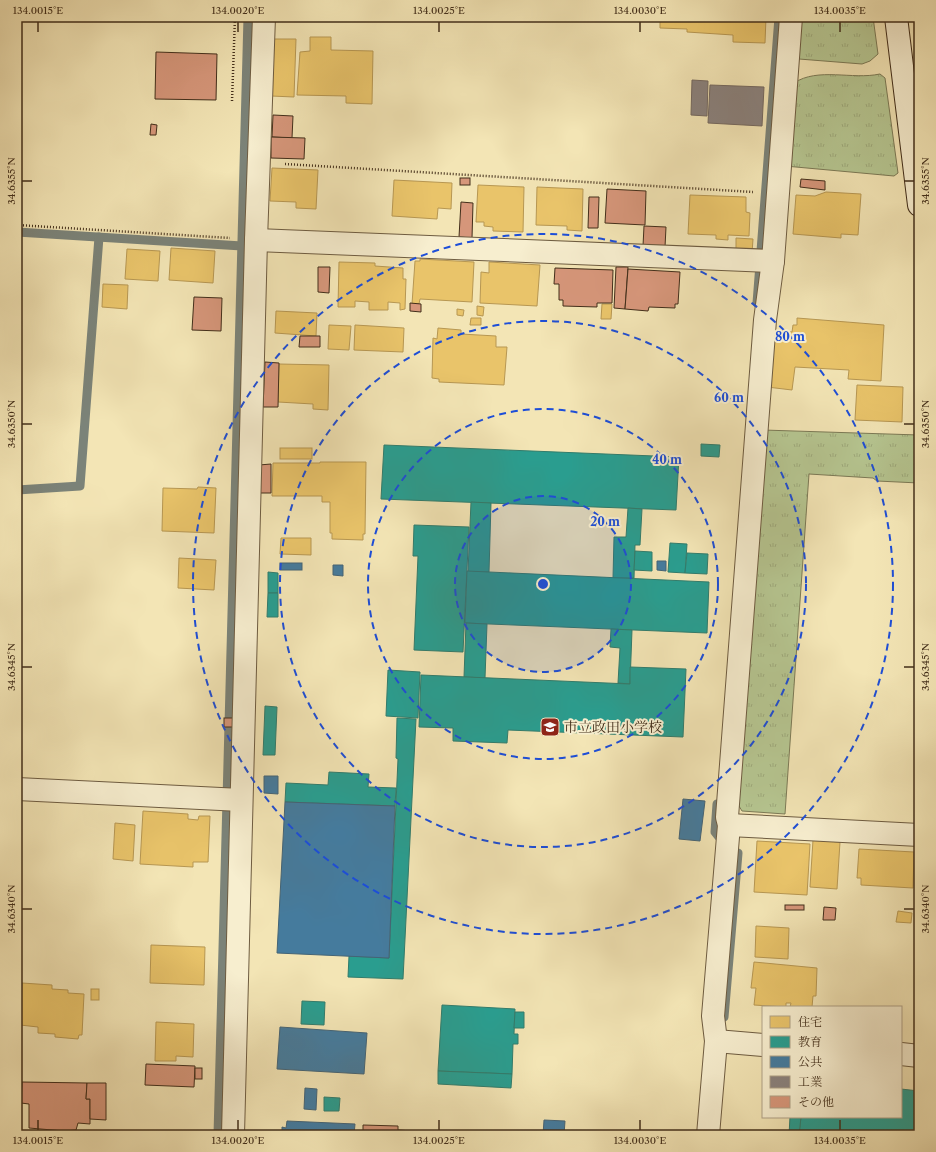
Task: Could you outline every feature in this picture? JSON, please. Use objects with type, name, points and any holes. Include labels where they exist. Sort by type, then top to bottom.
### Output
[{"type":"street","points":[[233,1135],[231,800],[256,240],[264,17]]},
{"type":"street","points":[[708,1135],[716,1041],[713,1016],[729,825],[727,817],[765,320],[764,261],[791,17]]},
{"type":"street","points":[[896,17],[919,205]]},
{"type":"street","points":[[256,240],[764,261]]},
{"type":"street","points":[[17,789],[231,800]]},
{"type":"street","points":[[729,825],[919,834]]},
{"type":"street","points":[[716,1041],[762,1044]]},
{"type":"street","points":[[902,1054],[919,1056]]},
{"type":"path","points":[[258,162],[758,192]]},
{"type":"path","points":[[17,225],[234,238]]},
{"type":"green space","points":[[800,17],[873,17],[878,54],[870,61],[862,64],[799,59],[796,53]]},
{"type":"green space","points":[[880,74],[885,78],[898,173],[894,176],[785,166],[794,83],[803,78],[814,76],[858,76]]},
{"type":"green space","points":[[763,430],[919,435],[919,483],[877,481],[873,478],[809,474],[785,814],[742,811],[736,801]]},
{"type":"building: 住宅","points":[[660,17],[766,17],[765,43],[733,42],[733,35],[687,32],[687,29],[660,28]]},
{"type":"building: 住宅","points":[[310,37],[331,37],[331,50],[373,51],[372,104],[346,103],[346,96],[297,95],[300,52],[310,51]]},
{"type":"building: 住宅","points":[[272,39],[296,39],[294,97],[271,96]]},
{"type":"building: 住宅","points":[[272,168],[318,170],[316,209],[296,208],[296,202],[270,201]]},
{"type":"building: 住宅","points":[[394,180],[452,183],[451,209],[438,208],[437,219],[392,216]]},
{"type":"building: 住宅","points":[[478,185],[524,187],[523,232],[493,231],[493,227],[484,226],[484,222],[476,222]]},
{"type":"building: 住宅","points":[[537,187],[583,189],[582,231],[567,230],[567,226],[536,225]]},
{"type":"building: 住宅","points":[[826,192],[861,194],[858,235],[841,234],[841,238],[793,234],[796,195],[815,196]]},
{"type":"building: 住宅","points":[[690,195],[746,197],[746,212],[750,213],[749,236],[728,235],[728,240],[716,239],[716,235],[688,234]]},
{"type":"building: 住宅","points":[[736,238],[753,239],[752,253],[736,252]]},
{"type":"building: 住宅","points":[[171,248],[215,251],[213,283],[169,280]]},
{"type":"building: 住宅","points":[[127,249],[160,251],[158,281],[125,279]]},
{"type":"building: 住宅","points":[[420,259],[474,262],[472,302],[420,299],[419,304],[412,304],[415,261],[420,261]]},
{"type":"building: 住宅","points":[[339,262],[375,263],[375,266],[403,268],[403,279],[406,279],[405,309],[400,310],[400,303],[388,302],[388,310],[369,310],[369,302],[355,301],[355,307],[338,307]]},
{"type":"building: 住宅","points":[[489,262],[540,265],[537,306],[480,303],[481,272],[489,273]]},
{"type":"building: 住宅","points":[[103,284],[128,285],[127,309],[102,307]]},
{"type":"building: 住宅","points":[[602,304],[612,304],[611,319],[601,319]]},
{"type":"building: 住宅","points":[[477,306],[484,307],[483,316],[477,315]]},
{"type":"building: 住宅","points":[[457,309],[464,310],[463,316],[457,315]]},
{"type":"building: 住宅","points":[[276,311],[317,313],[316,336],[275,333]]},
{"type":"building: 住宅","points":[[471,318],[481,318],[481,325],[470,325]]},
{"type":"building: 住宅","points":[[797,318],[884,325],[881,381],[848,379],[849,370],[795,367],[792,390],[767,387],[772,330],[792,332],[793,325],[797,325]]},
{"type":"building: 住宅","points":[[329,325],[351,326],[349,350],[328,349]]},
{"type":"building: 住宅","points":[[355,325],[404,328],[403,352],[354,350]]},
{"type":"building: 住宅","points":[[438,328],[461,330],[461,334],[496,336],[496,347],[507,347],[504,385],[439,382],[439,379],[432,378],[433,338],[437,339]]},
{"type":"building: 住宅","points":[[279,364],[329,365],[328,410],[313,409],[313,404],[278,402]]},
{"type":"building: 住宅","points":[[857,385],[903,387],[902,422],[855,420]]},
{"type":"building: 住宅","points":[[280,448],[312,448],[312,459],[280,459]]},
{"type":"building: 住宅","points":[[366,462],[365,534],[363,534],[363,540],[332,539],[332,533],[330,533],[330,502],[322,502],[322,496],[272,496],[273,463]]},
{"type":"building: 住宅","points":[[198,487],[216,488],[214,533],[162,531],[163,488],[197,489]]},
{"type":"building: 住宅","points":[[281,538],[311,538],[311,555],[280,554]]},
{"type":"building: 住宅","points":[[179,558],[216,560],[214,590],[178,588]]},
{"type":"building: 住宅","points":[[143,811],[188,814],[188,819],[198,820],[199,816],[210,816],[208,862],[193,862],[193,867],[140,864]]},
{"type":"building: 住宅","points":[[115,823],[135,825],[133,861],[113,859]]},
{"type":"building: 住宅","points":[[813,840],[840,842],[837,889],[810,887]]},
{"type":"building: 住宅","points":[[757,841],[810,844],[807,895],[754,892]]},
{"type":"building: 住宅","points":[[859,849],[914,852],[913,888],[861,885],[861,878],[857,878]]},
{"type":"building: 住宅","points":[[898,911],[912,913],[911,923],[896,922]]},
{"type":"building: 住宅","points":[[756,926],[789,928],[788,959],[755,957]]},
{"type":"building: 住宅","points":[[151,945],[205,947],[204,985],[150,983]]},
{"type":"building: 住宅","points":[[754,962],[817,968],[816,996],[813,996],[812,1006],[790,1006],[791,1003],[786,1003],[786,1006],[754,1005],[756,988],[751,988]]},
{"type":"building: 住宅","points":[[22,983],[52,985],[52,989],[68,990],[68,993],[84,994],[82,1035],[79,1035],[78,1039],[55,1037],[55,1034],[38,1033],[38,1027],[20,1025]]},
{"type":"building: 住宅","points":[[91,989],[99,989],[99,1000],[91,1000]]},
{"type":"building: 住宅","points":[[156,1022],[194,1024],[193,1057],[176,1056],[176,1061],[155,1061]]},
{"type":"building: 教育","points":[[701,444],[720,445],[719,457],[701,456]]},
{"type":"building: 教育","points":[[384,445],[679,457],[676,510],[381,499]]},
{"type":"building: 教育","points":[[471,502],[491,503],[489,572],[468,572]]},
{"type":"building: 教育","points":[[628,508],[642,509],[640,545],[635,545],[634,578],[613,578],[614,537],[626,537]]},
{"type":"building: 教育","points":[[414,525],[469,527],[463,652],[414,650],[418,556],[413,556]]},
{"type":"building: 教育","points":[[670,543],[687,544],[685,573],[668,572]]},
{"type":"building: 教育","points":[[635,551],[652,552],[652,571],[634,570]]},
{"type":"building: 教育","points":[[687,553],[708,554],[707,574],[685,573]]},
{"type":"building: 教育","points":[[467,571],[709,582],[707,633],[465,623]]},
{"type":"building: 教育","points":[[268,572],[278,573],[278,593],[268,593]]},
{"type":"building: 教育","points":[[268,593],[278,593],[278,617],[267,617]]},
{"type":"building: 教育","points":[[466,623],[487,624],[485,678],[464,677]]},
{"type":"building: 教育","points":[[611,629],[632,630],[630,684],[618,683],[620,648],[610,647]]},
{"type":"building: 教育","points":[[630,667],[686,669],[683,737],[508,730],[507,743],[453,741],[453,728],[419,727],[421,675],[630,684]]},
{"type":"building: 教育","points":[[388,670],[420,672],[418,718],[386,716]]},
{"type":"building: 教育","points":[[265,706],[277,707],[275,755],[263,755]]},
{"type":"building: 教育","points":[[397,718],[416,719],[403,979],[348,977],[349,956],[389,958],[398,759],[396,758]]},
{"type":"building: 教育","points":[[329,772],[369,774],[368,787],[396,788],[395,806],[285,802],[286,783],[328,785]]},
{"type":"building: 教育","points":[[302,1001],[325,1002],[324,1025],[301,1024]]},
{"type":"building: 教育","points":[[442,1005],[515,1009],[514,1034],[518,1034],[518,1044],[513,1044],[512,1074],[438,1071]]},
{"type":"building: 教育","points":[[515,1012],[524,1012],[524,1028],[514,1028]]},
{"type":"building: 教育","points":[[438,1071],[512,1074],[511,1088],[438,1084]]},
{"type":"building: 教育","points":[[902,1089],[919,1091],[919,1135],[799,1135],[801,1118],[902,1118]]},
{"type":"building: 教育","points":[[324,1097],[340,1098],[339,1111],[324,1111]]},
{"type":"building: 教育","points":[[790,1118],[801,1118],[799,1135],[789,1135]]},
{"type":"building: 公共","points":[[657,561],[666,561],[666,571],[657,570]]},
{"type":"building: 公共","points":[[280,563],[302,563],[302,570],[280,570]]},
{"type":"building: 公共","points":[[333,565],[343,565],[343,576],[333,575]]},
{"type":"building: 公共","points":[[264,776],[278,776],[278,794],[264,793]]},
{"type":"building: 公共","points":[[683,799],[705,801],[700,841],[679,839]]},
{"type":"building: 公共","points":[[285,802],[395,806],[389,958],[277,953]]},
{"type":"building: 公共","points":[[280,1027],[367,1033],[364,1074],[277,1069]]},
{"type":"building: 公共","points":[[305,1088],[317,1089],[316,1110],[304,1109]]},
{"type":"building: 公共","points":[[544,1120],[565,1121],[564,1135],[543,1135]]},
{"type":"building: 公共","points":[[287,1121],[355,1124],[354,1135],[282,1135],[282,1127],[286,1128]]},
{"type":"building: 工業","points":[[692,80],[708,81],[707,116],[691,115]]},
{"type":"building: 工業","points":[[710,85],[764,87],[762,126],[708,123]]},
{"type":"building: その他","points":[[156,52],[217,54],[216,100],[155,99]]},
{"type":"building: その他","points":[[273,115],[293,116],[292,138],[272,137]]},
{"type":"building: その他","points":[[151,124],[157,125],[156,135],[150,135]]},
{"type":"building: その他","points":[[271,137],[305,138],[304,159],[271,158]]},
{"type":"building: その他","points":[[460,178],[470,178],[470,185],[460,185]]},
{"type":"building: その他","points":[[801,179],[825,181],[825,190],[800,187]]},
{"type":"building: その他","points":[[607,189],[646,191],[645,225],[605,223]]},
{"type":"building: その他","points":[[589,197],[599,197],[598,228],[588,228]]},
{"type":"building: その他","points":[[461,202],[473,203],[472,238],[459,237]]},
{"type":"building: その他","points":[[644,226],[666,227],[665,247],[643,246]]},
{"type":"building: その他","points":[[318,267],[330,267],[329,293],[318,292]]},
{"type":"building: その他","points":[[616,267],[628,267],[625,309],[614,308]]},
{"type":"building: その他","points":[[555,268],[613,270],[612,303],[597,303],[597,307],[563,306],[563,300],[559,300],[559,284],[554,284]]},
{"type":"building: その他","points":[[628,269],[680,272],[678,304],[675,304],[675,308],[649,307],[648,311],[625,309]]},
{"type":"building: その他","points":[[194,297],[222,298],[221,331],[192,330]]},
{"type":"building: その他","points":[[410,303],[421,304],[421,312],[410,311]]},
{"type":"building: その他","points":[[300,336],[320,336],[320,347],[299,347]]},
{"type":"building: その他","points":[[265,362],[279,363],[278,407],[263,407]]},
{"type":"building: その他","points":[[271,464],[271,493],[260,493],[259,465]]},
{"type":"building: その他","points":[[224,718],[236,718],[236,727],[224,727]]},
{"type":"building: その他","points":[[785,905],[804,905],[804,910],[785,910]]},
{"type":"building: その他","points":[[824,907],[836,908],[835,920],[823,920]]},
{"type":"building: その他","points":[[146,1064],[195,1066],[194,1087],[145,1085]]},
{"type":"building: その他","points":[[195,1068],[202,1068],[202,1079],[195,1079]]},
{"type":"building: その他","points":[[22,1082],[87,1083],[86,1099],[90,1099],[90,1124],[78,1123],[76,1130],[64,1131],[29,1128],[29,1104],[21,1103]]},
{"type":"building: その他","points":[[87,1083],[106,1083],[106,1120],[90,1119],[90,1099],[86,1099]]},
{"type":"building: その他","points":[[363,1125],[398,1126],[398,1130],[428,1132],[427,1135],[363,1135]]},
{"type":"building: その他","points":[[97,1133],[111,1133],[111,1135],[97,1135]]},
{"type":"waterway","points":[[218,1135],[248,17]]},
{"type":"waterway","points":[[757,303],[779,17]]},
{"type":"waterway","points":[[17,232],[242,246]]},
{"type":"waterway","points":[[17,490],[80,486],[99,237]]},
{"type":"waterway","points":[[717,804],[715,832],[719,837]]},
{"type":"waterway","points":[[724,1017],[738,853]]},
{"type":"place","name":"市立政田小学校","points":[[550,727]]}]
